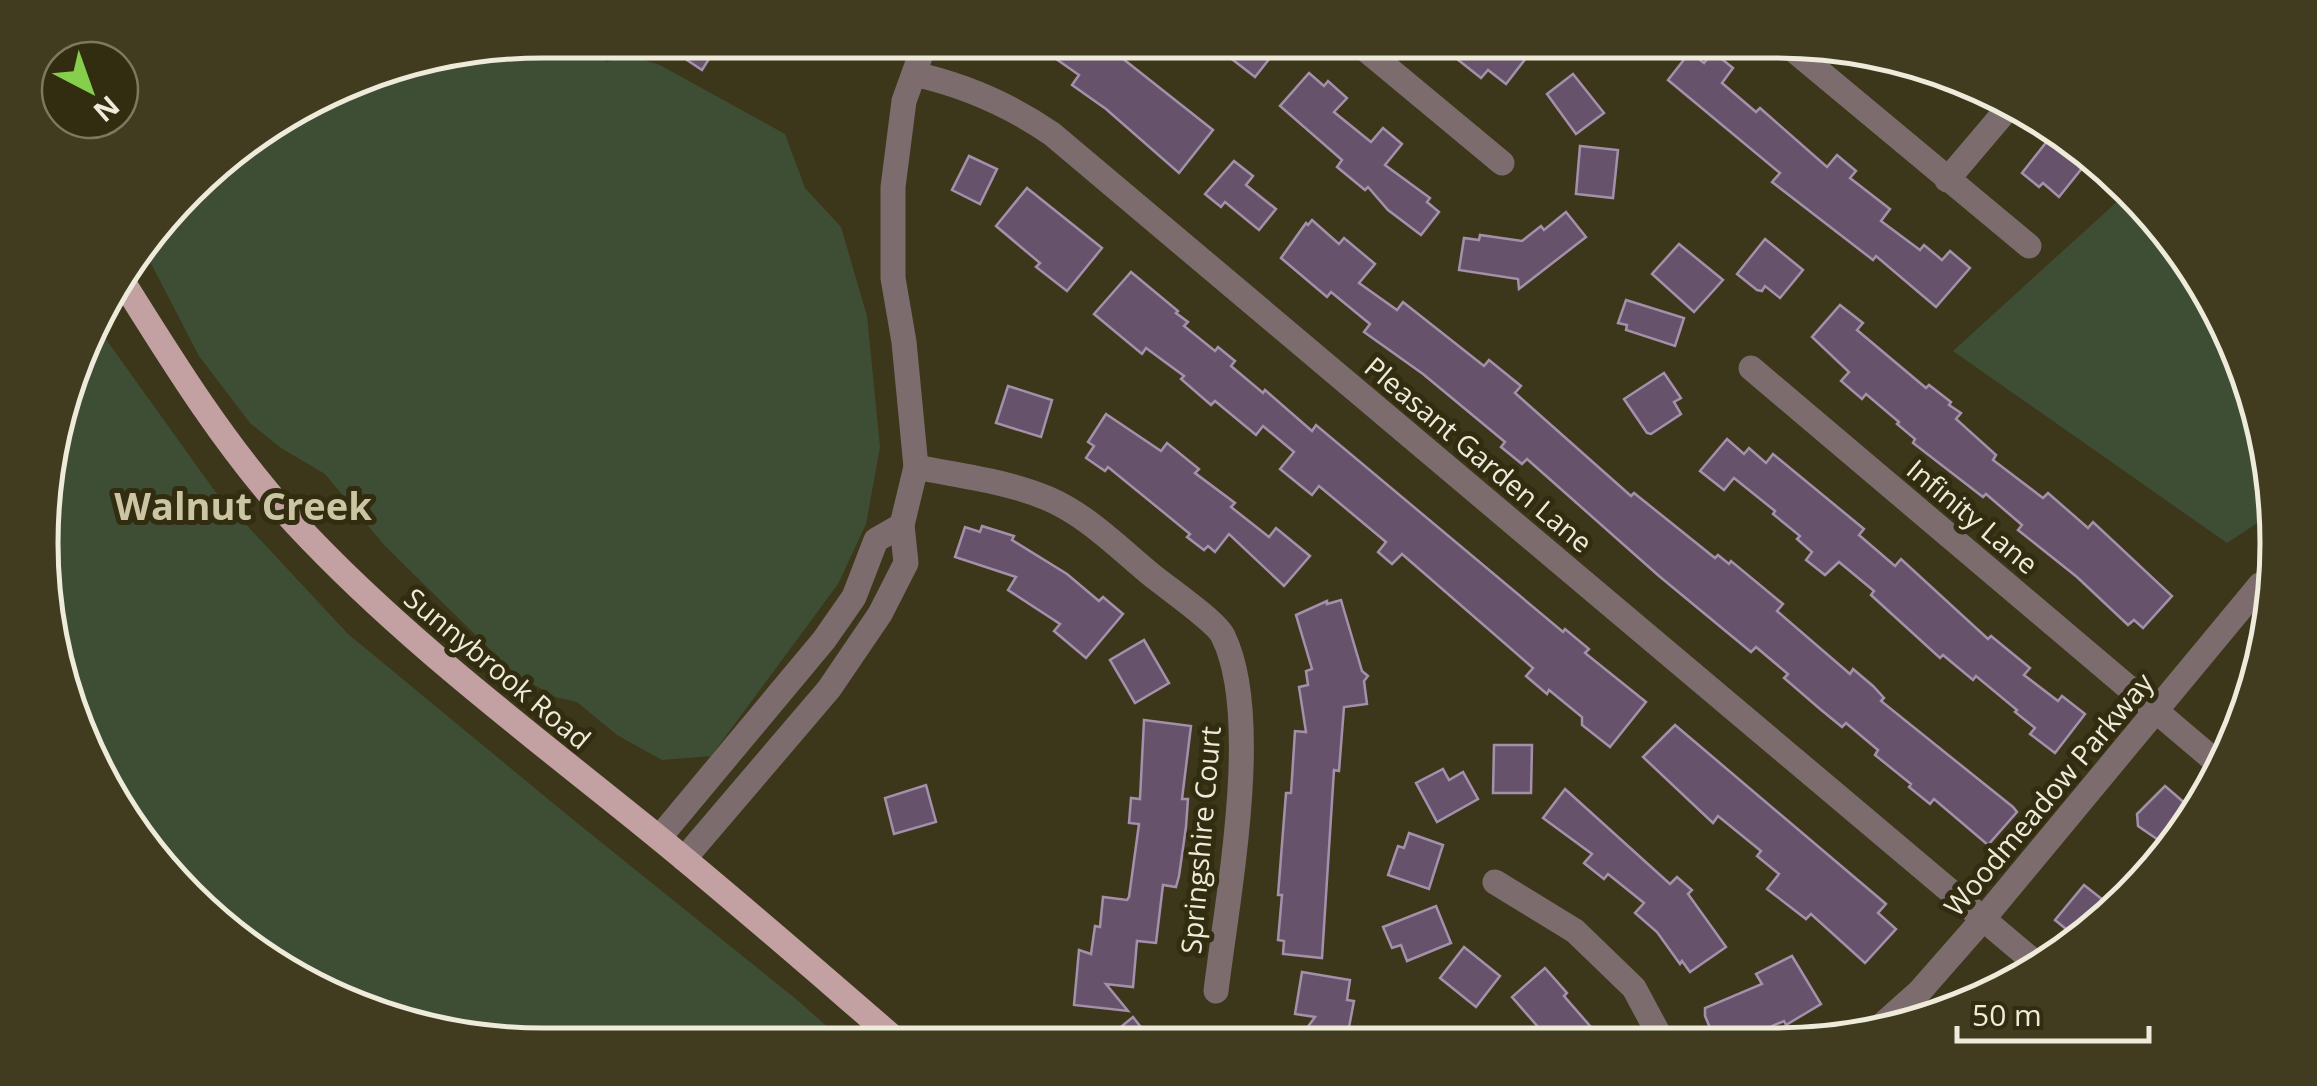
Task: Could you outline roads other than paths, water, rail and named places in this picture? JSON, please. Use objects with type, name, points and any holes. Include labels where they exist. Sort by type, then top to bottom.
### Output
[{"type":"main road","name":"Sunnybrook Road","points":[[128,291],[196,400],[292,519],[354,585],[424,649],[659,838],[882,1028]]},
{"type":"street","points":[[684,859],[829,689],[880,614],[906,563],[902,525],[916,467],[893,260],[893,187],[904,102],[920,58]]},
{"type":"street","points":[[1376,58],[1502,163]]},
{"type":"street","points":[[1804,59],[2029,246]]},
{"type":"street","name":"Pleasant Garden Lane","points":[[914,74],[948,82],[1020,112],[1052,134],[2028,956]]},
{"type":"street","points":[[1947,180],[2003,115]]},
{"type":"street","name":"Infinity Lane","points":[[1752,368],[2210,756]]},
{"type":"street","name":"Springshire Court","points":[[916,467],[1014,486],[1053,501],[1099,531],[1222,632],[1234,670],[1242,720],[1238,800],[1216,991]]},
{"type":"street","points":[[659,838],[802,667],[854,597],[876,540],[902,525]]},
{"type":"street","name":"Woodmeadow Parkway","points":[[1895,1013],[1920,991],[1984,918],[2257,589]]},
{"type":"street","points":[[802,667],[829,689]]},
{"type":"street","points":[[1496,882],[1575,931],[1634,988],[1655,1028]]},
{"type":"district","name":"Walnut Creek","points":[[243,505]]}]
